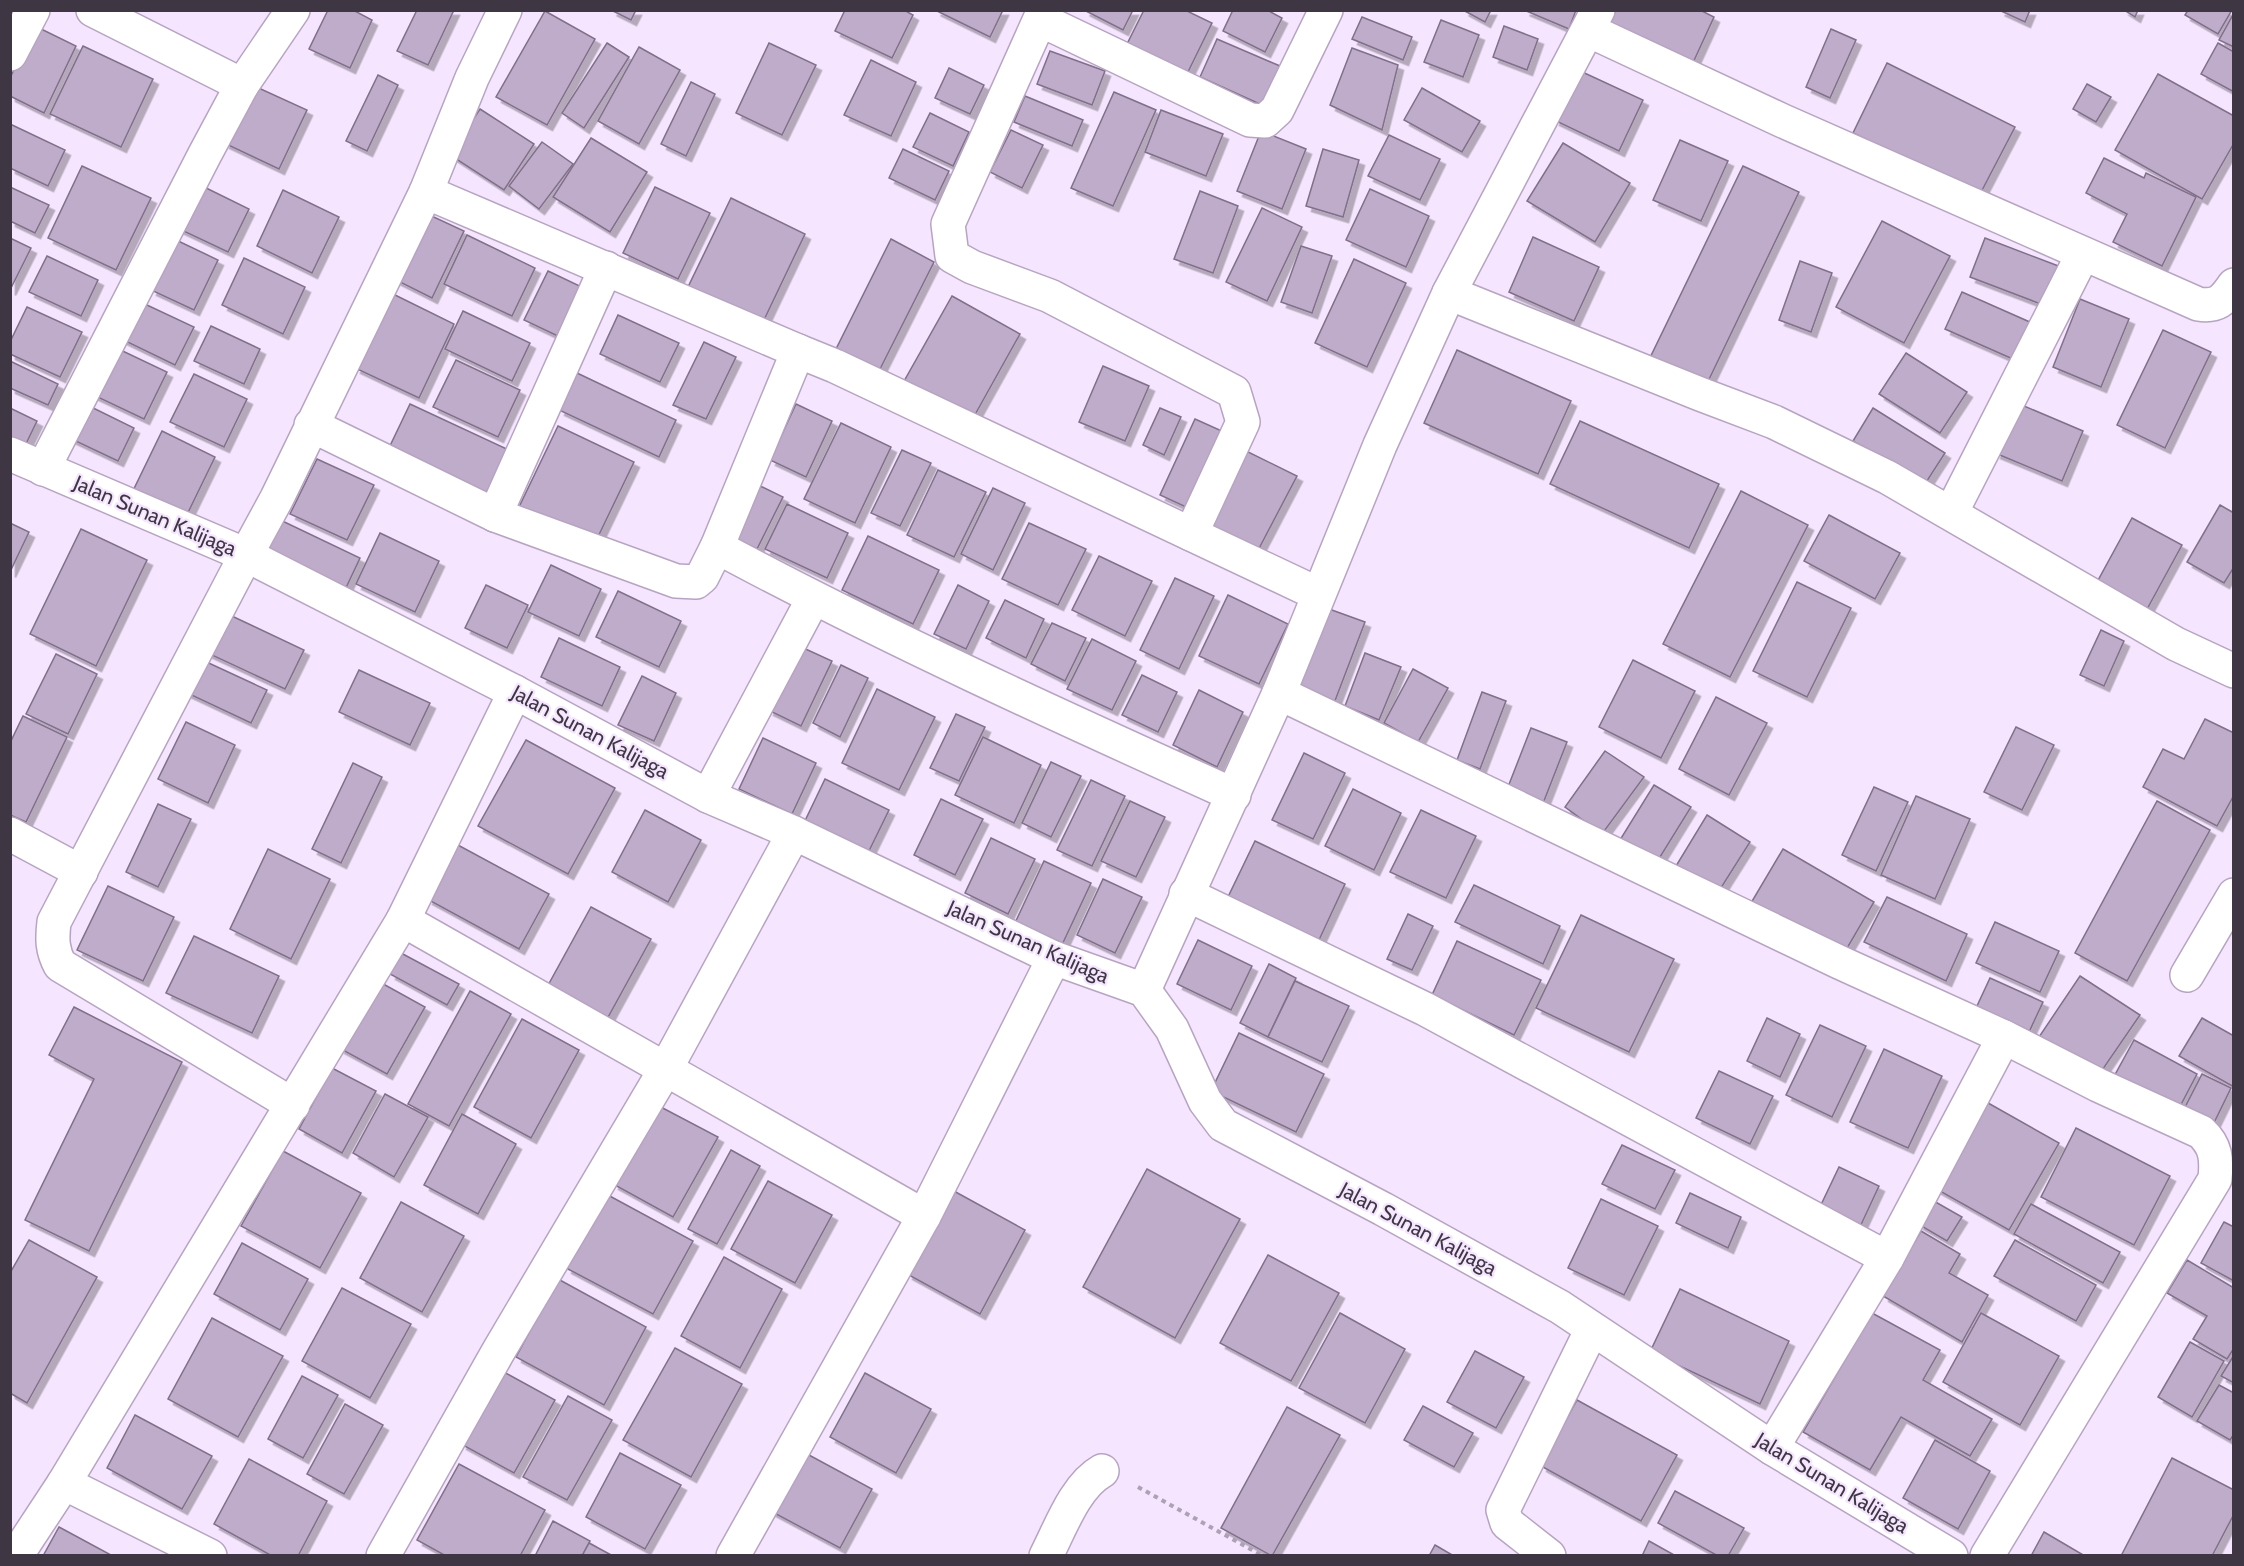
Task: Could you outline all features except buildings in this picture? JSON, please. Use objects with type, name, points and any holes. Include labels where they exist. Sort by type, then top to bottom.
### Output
[{"type":"street","points":[[10,54],[33,10]]},
{"type":"street","points":[[93,10],[242,85]]},
{"type":"street","points":[[43,469],[129,298],[242,85],[293,10]]},
{"type":"street","points":[[293,1105],[60,965],[53,952],[54,922],[278,498],[311,425],[426,192],[472,78],[505,10]]},
{"type":"street","points":[[1191,534],[1243,422],[1234,392],[1050,296],[972,267],[952,256],[948,224],[1042,15],[1250,120],[1264,121],[1277,110],[1326,10]]},
{"type":"street","points":[[1144,990],[1186,894],[1234,795],[1380,445],[1449,293],[1593,20],[1784,121],[2198,304],[2211,306],[2218,304],[2224,300],[2234,285]]},
{"type":"street","points":[[426,192],[835,366],[1318,594]]},
{"type":"street","points":[[1951,513],[2083,254]]},
{"type":"street","points":[[495,515],[606,268]]},
{"type":"street","points":[[1449,293],[1774,422],[1887,477],[2176,644],[2234,670]]},
{"type":"street","points":[[311,425],[495,515],[676,581],[696,582],[702,577],[717,547],[798,351]]},
{"type":"street","name":"Jalan Sunan Kalijaga","points":[[10,454],[246,555],[515,692],[708,796],[794,833],[1054,958],[1144,990],[1172,1029],[1205,1101],[1223,1125],[1497,1271],[1592,1329],[1772,1448],[1951,1556]]},
{"type":"street","points":[[717,547],[813,599],[1011,694],[1234,795]]},
{"type":"street","points":[[708,796],[813,599]]},
{"type":"street","points":[[16,1556],[64,1483],[403,920],[515,692]]},
{"type":"street","points":[[1278,693],[2201,1132],[2210,1141],[2215,1150],[2215,1179],[1987,1556]]},
{"type":"street","points":[[383,1556],[498,1352],[665,1070],[794,833]]},
{"type":"street","points":[[10,834],[81,872]]},
{"type":"street","points":[[1186,894],[1425,1010],[1887,1258]]},
{"type":"street","points":[[2187,975],[2234,895]]},
{"type":"street","points":[[403,920],[924,1216]]},
{"type":"street","points":[[733,1556],[924,1216],[1054,958]]},
{"type":"street","points":[[1772,1448],[1887,1258],[2004,1038]]},
{"type":"street","points":[[1549,1556],[1507,1523],[1503,1509],[1592,1329]]},
{"type":"street","points":[[1046,1556],[1089,1479],[1102,1471]]},
{"type":"street","points":[[64,1483],[210,1556]]},
{"type":"path","points":[[1102,1471],[1112,1473],[1263,1556]]}]
